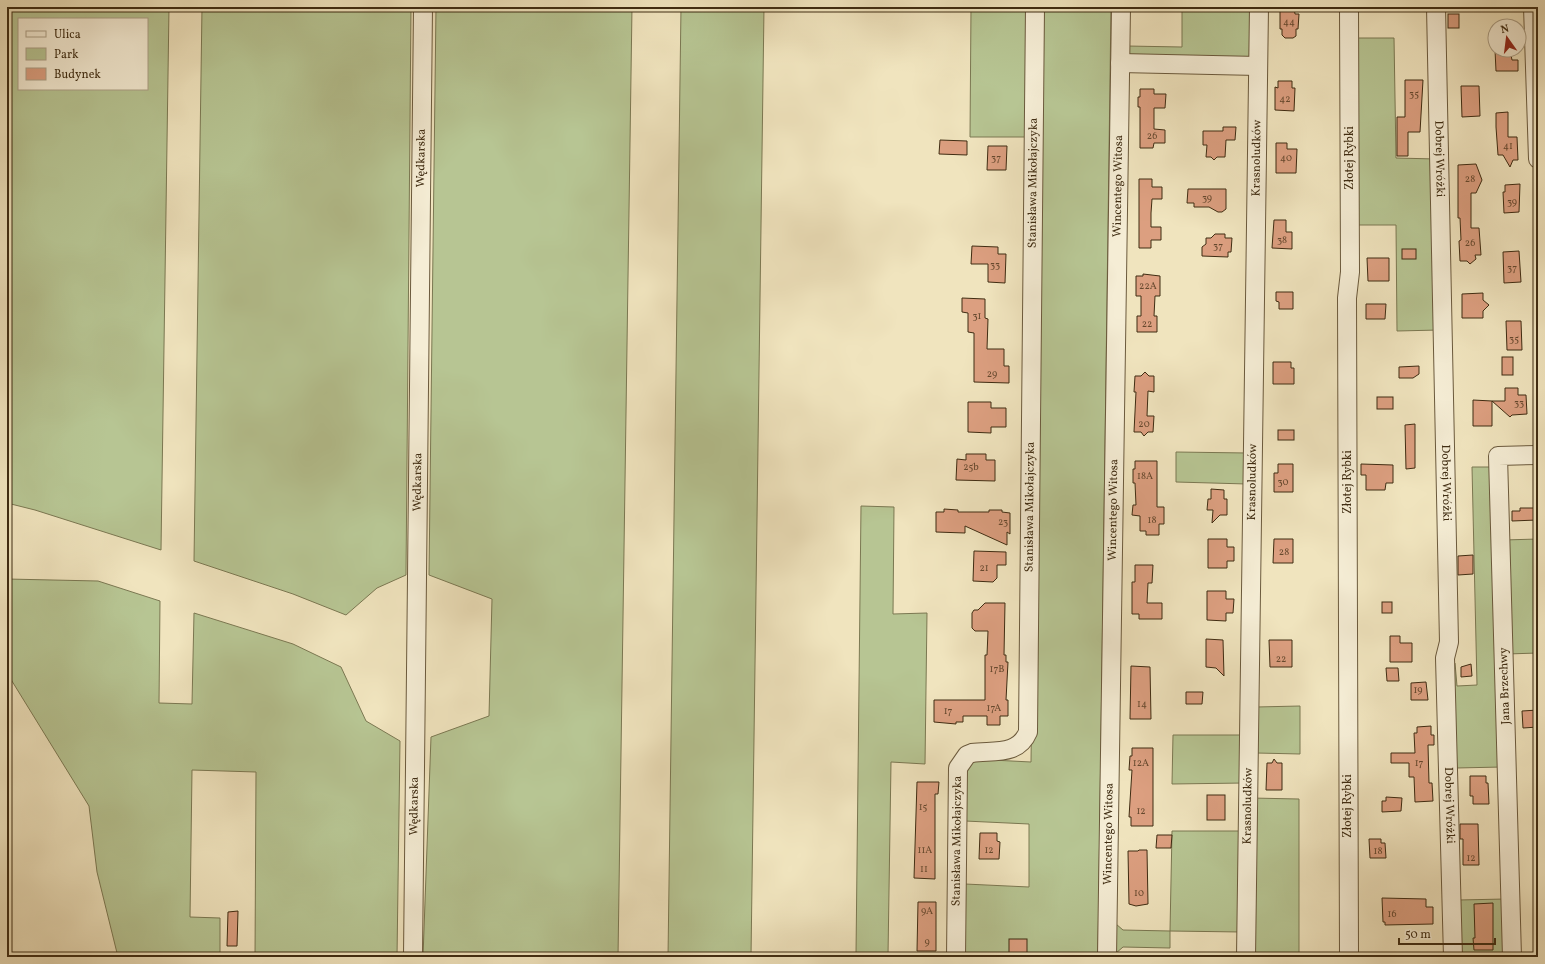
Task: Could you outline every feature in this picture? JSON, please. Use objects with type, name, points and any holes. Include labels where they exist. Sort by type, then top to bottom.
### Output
[{"type":"street","name":"Wędkarska","points":[[413,957],[423,7]]},
{"type":"street","name":"Stanisława Mikołajczyka","points":[[956,957],[958,768],[967,756],[972,753],[1012,749],[1025,740],[1028,732],[1035,7]]},
{"type":"street","name":"Wincentego Witosa","points":[[1108,957],[1121,7]]},
{"type":"street","name":"Krasnoludków","points":[[1246,957],[1259,7]]},
{"type":"street","name":"Złotej Rybki","points":[[1349,957],[1347,298],[1350,272],[1350,7]]},
{"type":"street","name":"Dobrej Wróżki","points":[[1436,7],[1448,642],[1445,653],[1446,762],[1450,781],[1453,957]]},
{"type":"street","points":[[1533,7],[1538,159]]},
{"type":"street","points":[[1120,63],[1258,66]]},
{"type":"street","name":"Jana Brzechwy","points":[[1512,957],[1498,456],[1538,455]]},
{"type":"green space","points":[[9,7],[169,7],[161,550],[35,510],[7,503]]},
{"type":"green space","points":[[202,7],[411,7],[406,575],[377,588],[346,615],[293,594],[194,561]]},
{"type":"green space","points":[[436,7],[632,7],[618,957],[423,957],[431,737],[489,716],[492,599],[429,575]]},
{"type":"green space","points":[[681,7],[764,7],[751,957],[668,957]]},
{"type":"green space","points":[[971,7],[1028,7],[1027,137],[970,137]]},
{"type":"green space","points":[[1040,7],[1111,7],[1098,957],[964,957],[965,884],[1029,887],[1029,824],[965,821],[966,765],[972,759],[1031,762]]},
{"type":"green space","points":[[1182,7],[1255,7],[1253,53],[1248,58],[1129,55],[1127,46],[1182,47]]},
{"type":"green space","points":[[1355,38],[1394,38],[1396,158],[1436,159],[1439,330],[1397,331],[1396,225],[1355,225]]},
{"type":"green space","points":[[1176,452],[1247,453],[1247,484],[1176,482]]},
{"type":"green space","points":[[1472,467],[1493,467],[1502,767],[1456,768],[1449,662],[1455,663],[1457,686],[1477,685]]},
{"type":"green space","points":[[861,506],[894,507],[893,614],[927,613],[925,764],[891,762],[888,955],[856,954]]},
{"type":"green space","points":[[1538,539],[1538,653],[1507,654],[1504,540]]},
{"type":"green space","points":[[7,579],[98,581],[160,601],[159,703],[192,704],[194,613],[293,644],[341,667],[366,721],[400,741],[397,957],[255,957],[256,772],[192,770],[190,917],[220,918],[220,956],[239,957],[118,957],[97,872],[89,806],[7,673]]},
{"type":"green space","points":[[1300,706],[1300,754],[1256,753],[1256,707]]},
{"type":"green space","points":[[1173,735],[1244,735],[1244,783],[1172,784]]},
{"type":"green space","points":[[1251,798],[1299,799],[1299,957],[1249,957]]},
{"type":"green space","points":[[1172,831],[1242,831],[1241,932],[1170,931]]},
{"type":"green space","points":[[1505,899],[1507,956],[1460,957],[1459,900]]},
{"type":"green space","points":[[1116,924],[1123,930],[1170,931],[1170,948],[1123,947],[1115,954]]},
{"type":"building","points":[[1280,7],[1294,7],[1295,14],[1299,14],[1298,29],[1296,29],[1296,36],[1293,38],[1285,38],[1282,35],[1282,29],[1280,29]]},
{"type":"building","points":[[1448,14],[1459,14],[1459,28],[1448,28]]},
{"type":"building","points":[[1495,58],[1512,58],[1512,60],[1518,60],[1518,71],[1496,71]]},
{"type":"building","points":[[1405,80],[1423,80],[1420,132],[1408,132],[1408,156],[1397,156],[1397,117],[1405,117]]},
{"type":"building","points":[[1278,81],[1292,81],[1292,88],[1295,88],[1294,111],[1275,110],[1275,87],[1278,88]]},
{"type":"building","points":[[1461,86],[1479,86],[1480,116],[1462,117]]},
{"type":"building","points":[[1140,89],[1154,89],[1154,94],[1166,94],[1165,108],[1154,108],[1154,129],[1165,130],[1165,143],[1154,143],[1153,148],[1140,148],[1140,107],[1138,107],[1138,97],[1140,97]]},
{"type":"building","points":[[1508,112],[1508,137],[1517,137],[1518,160],[1513,160],[1510,167],[1503,155],[1498,155],[1496,127],[1496,113]]},
{"type":"building","points":[[1223,127],[1236,127],[1235,140],[1226,140],[1225,157],[1217,157],[1214,160],[1211,157],[1206,157],[1207,145],[1203,145],[1203,131],[1223,131]]},
{"type":"building","points":[[940,140],[967,141],[967,155],[939,154]]},
{"type":"building","points":[[1276,143],[1287,143],[1287,149],[1297,149],[1296,173],[1276,173]]},
{"type":"building","points":[[988,146],[1007,146],[1006,170],[987,170]]},
{"type":"building","points":[[1476,164],[1482,180],[1476,193],[1471,193],[1471,228],[1479,228],[1481,255],[1475,255],[1476,259],[1470,264],[1467,261],[1460,261],[1459,241],[1461,240],[1460,218],[1458,218],[1458,165]]},
{"type":"building","points":[[1139,179],[1152,179],[1152,187],[1162,187],[1162,199],[1152,199],[1151,213],[1151,227],[1161,227],[1161,240],[1151,240],[1151,248],[1139,248]]},
{"type":"building","points":[[1520,184],[1519,212],[1504,213],[1503,192],[1505,192],[1505,185]]},
{"type":"building","points":[[1188,189],[1226,189],[1226,209],[1222,212],[1218,212],[1209,207],[1194,207],[1194,203],[1187,203]]},
{"type":"building","points":[[1274,220],[1286,220],[1286,232],[1292,232],[1292,249],[1272,248]]},
{"type":"building","points":[[1215,234],[1225,234],[1225,238],[1232,238],[1231,252],[1228,252],[1228,257],[1202,256],[1202,247],[1206,244],[1206,238],[1211,238]]},
{"type":"building","points":[[972,246],[998,247],[998,254],[1006,254],[1005,283],[988,282],[988,264],[971,264]]},
{"type":"building","points":[[1402,249],[1416,249],[1416,259],[1402,259]]},
{"type":"building","points":[[1519,251],[1521,282],[1504,283],[1503,252]]},
{"type":"building","points":[[1367,258],[1389,258],[1389,281],[1368,281]]},
{"type":"building","points":[[1143,274],[1160,276],[1160,296],[1155,296],[1154,316],[1157,316],[1157,332],[1137,332],[1137,316],[1141,316],[1141,296],[1136,296],[1136,276],[1143,276]]},
{"type":"building","points":[[1276,292],[1293,292],[1293,309],[1279,309],[1279,302],[1276,301]]},
{"type":"building","points":[[1483,293],[1483,300],[1489,305],[1483,311],[1483,318],[1462,318],[1462,294]]},
{"type":"building","points":[[962,298],[985,299],[985,318],[988,319],[987,349],[1004,349],[1004,366],[1009,366],[1009,383],[974,382],[974,333],[968,332],[968,313],[962,312]]},
{"type":"building","points":[[1366,304],[1386,304],[1385,319],[1366,319]]},
{"type":"building","points":[[1506,321],[1521,321],[1522,350],[1507,350]]},
{"type":"building","points":[[1502,357],[1513,357],[1513,375],[1502,375]]},
{"type":"building","points":[[1273,362],[1291,362],[1291,368],[1294,368],[1294,384],[1273,384]]},
{"type":"building","points":[[1419,366],[1419,374],[1413,378],[1399,378],[1399,367]]},
{"type":"building","points":[[1145,372],[1149,376],[1154,376],[1154,392],[1148,391],[1147,416],[1154,416],[1153,432],[1148,432],[1144,436],[1141,432],[1134,432],[1136,392],[1134,392],[1135,376],[1141,376]]},
{"type":"building","points":[[1505,388],[1518,388],[1518,395],[1526,395],[1527,414],[1512,415],[1510,417],[1492,401],[1505,401]]},
{"type":"building","points":[[1377,397],[1393,397],[1393,409],[1377,409]]},
{"type":"building","points":[[1473,400],[1492,401],[1492,426],[1473,426]]},
{"type":"building","points":[[968,402],[991,402],[991,408],[1006,408],[1006,427],[991,427],[991,433],[968,432]]},
{"type":"building","points":[[1415,424],[1415,468],[1406,469],[1405,425]]},
{"type":"building","points":[[1278,430],[1294,430],[1294,440],[1278,440]]},
{"type":"building","points":[[966,454],[986,454],[986,460],[995,460],[995,481],[956,480],[957,459],[966,460]]},
{"type":"building","points":[[1135,461],[1157,461],[1157,507],[1164,507],[1164,524],[1159,524],[1159,535],[1146,535],[1146,531],[1140,531],[1140,516],[1132,515],[1133,505],[1136,505],[1135,483],[1133,483],[1133,469],[1135,469]]},
{"type":"building","points":[[1278,464],[1293,464],[1293,492],[1274,492],[1274,473],[1278,473]]},
{"type":"building","points":[[1361,464],[1393,465],[1393,483],[1386,483],[1385,490],[1366,490],[1366,475],[1361,475]]},
{"type":"building","points":[[1211,489],[1224,490],[1224,499],[1227,499],[1227,515],[1220,515],[1212,523],[1213,510],[1207,510],[1208,499],[1211,499]]},
{"type":"building","points":[[1520,508],[1537,508],[1537,520],[1512,521],[1512,511],[1520,511]]},
{"type":"building","points":[[944,509],[958,510],[958,512],[989,512],[989,510],[1002,510],[1002,512],[1010,513],[1010,534],[1007,532],[1007,545],[965,526],[965,533],[936,532],[936,512],[944,512]]},
{"type":"building","points":[[1208,539],[1227,539],[1227,547],[1234,547],[1234,561],[1227,561],[1227,568],[1208,568]]},
{"type":"building","points":[[1274,539],[1293,539],[1293,563],[1273,563]]},
{"type":"building","points":[[974,551],[1006,552],[1006,565],[997,565],[997,578],[993,582],[973,581]]},
{"type":"building","points":[[1473,555],[1473,574],[1458,575],[1458,556]]},
{"type":"building","points":[[1135,565],[1153,565],[1152,583],[1148,583],[1147,603],[1162,603],[1162,619],[1139,619],[1139,614],[1132,614],[1132,582],[1135,582]]},
{"type":"building","points":[[1207,591],[1226,591],[1226,599],[1234,599],[1233,613],[1226,613],[1226,621],[1207,620]]},
{"type":"building","points":[[1382,602],[1392,602],[1392,613],[1382,613]]},
{"type":"building","points":[[985,603],[1005,603],[1004,655],[1006,655],[1006,662],[1008,662],[1006,700],[1008,700],[1008,716],[1000,716],[1000,725],[987,725],[987,716],[963,716],[963,722],[956,722],[956,724],[934,722],[934,700],[985,700],[985,655],[987,655],[988,631],[975,631],[972,628],[972,613],[974,610],[978,610]]},
{"type":"building","points":[[1390,636],[1400,636],[1400,643],[1412,643],[1412,662],[1390,662]]},
{"type":"building","points":[[1206,639],[1223,640],[1224,676],[1216,668],[1206,667]]},
{"type":"building","points":[[1269,640],[1292,640],[1292,667],[1270,667]]},
{"type":"building","points":[[1471,664],[1472,676],[1461,677],[1461,667]]},
{"type":"building","points":[[1131,666],[1150,667],[1151,719],[1130,719]]},
{"type":"building","points":[[1386,668],[1398,668],[1399,681],[1387,681]]},
{"type":"building","points":[[1426,682],[1428,700],[1411,700],[1411,683]]},
{"type":"building","points":[[1186,692],[1203,692],[1202,704],[1186,704]]},
{"type":"building","points":[[1538,710],[1538,727],[1523,728],[1522,711]]},
{"type":"building","points":[[1431,726],[1431,735],[1434,735],[1434,745],[1428,745],[1429,783],[1432,783],[1433,801],[1415,802],[1414,777],[1409,777],[1409,763],[1391,763],[1391,753],[1415,753],[1414,733],[1417,733],[1417,727]]},
{"type":"building","points":[[1132,748],[1153,748],[1153,826],[1131,826],[1131,817],[1129,817],[1132,770],[1129,770]]},
{"type":"building","points":[[1274,759],[1277,763],[1282,763],[1282,790],[1266,790],[1267,763],[1272,763]]},
{"type":"building","points":[[1470,776],[1486,776],[1486,783],[1488,783],[1489,804],[1473,804],[1473,796],[1470,796]]},
{"type":"building","points":[[917,782],[939,782],[938,794],[935,794],[935,879],[914,878]]},
{"type":"building","points":[[1207,795],[1225,795],[1225,820],[1207,820]]},
{"type":"building","points":[[1386,797],[1402,798],[1401,811],[1382,812],[1382,801],[1386,801]]},
{"type":"building","points":[[1460,824],[1478,824],[1479,865],[1463,865],[1463,839],[1460,839]]},
{"type":"building","points":[[980,833],[997,833],[997,841],[1000,842],[999,859],[979,859]]},
{"type":"building","points":[[1157,835],[1172,835],[1171,848],[1156,848]]},
{"type":"building","points":[[1369,839],[1381,839],[1381,843],[1385,843],[1386,858],[1370,858]]},
{"type":"building","points":[[1147,850],[1148,904],[1136,906],[1129,904],[1128,851]]},
{"type":"building","points":[[1382,898],[1426,899],[1426,907],[1433,907],[1433,924],[1385,925],[1385,922],[1383,922]]},
{"type":"building","points":[[918,902],[936,902],[936,951],[917,951]]},
{"type":"building","points":[[1493,903],[1493,950],[1474,950],[1474,904]]},
{"type":"building","points":[[238,911],[237,946],[227,946],[228,912]]},
{"type":"building","points":[[1009,939],[1027,939],[1027,954],[1009,954]]}]
